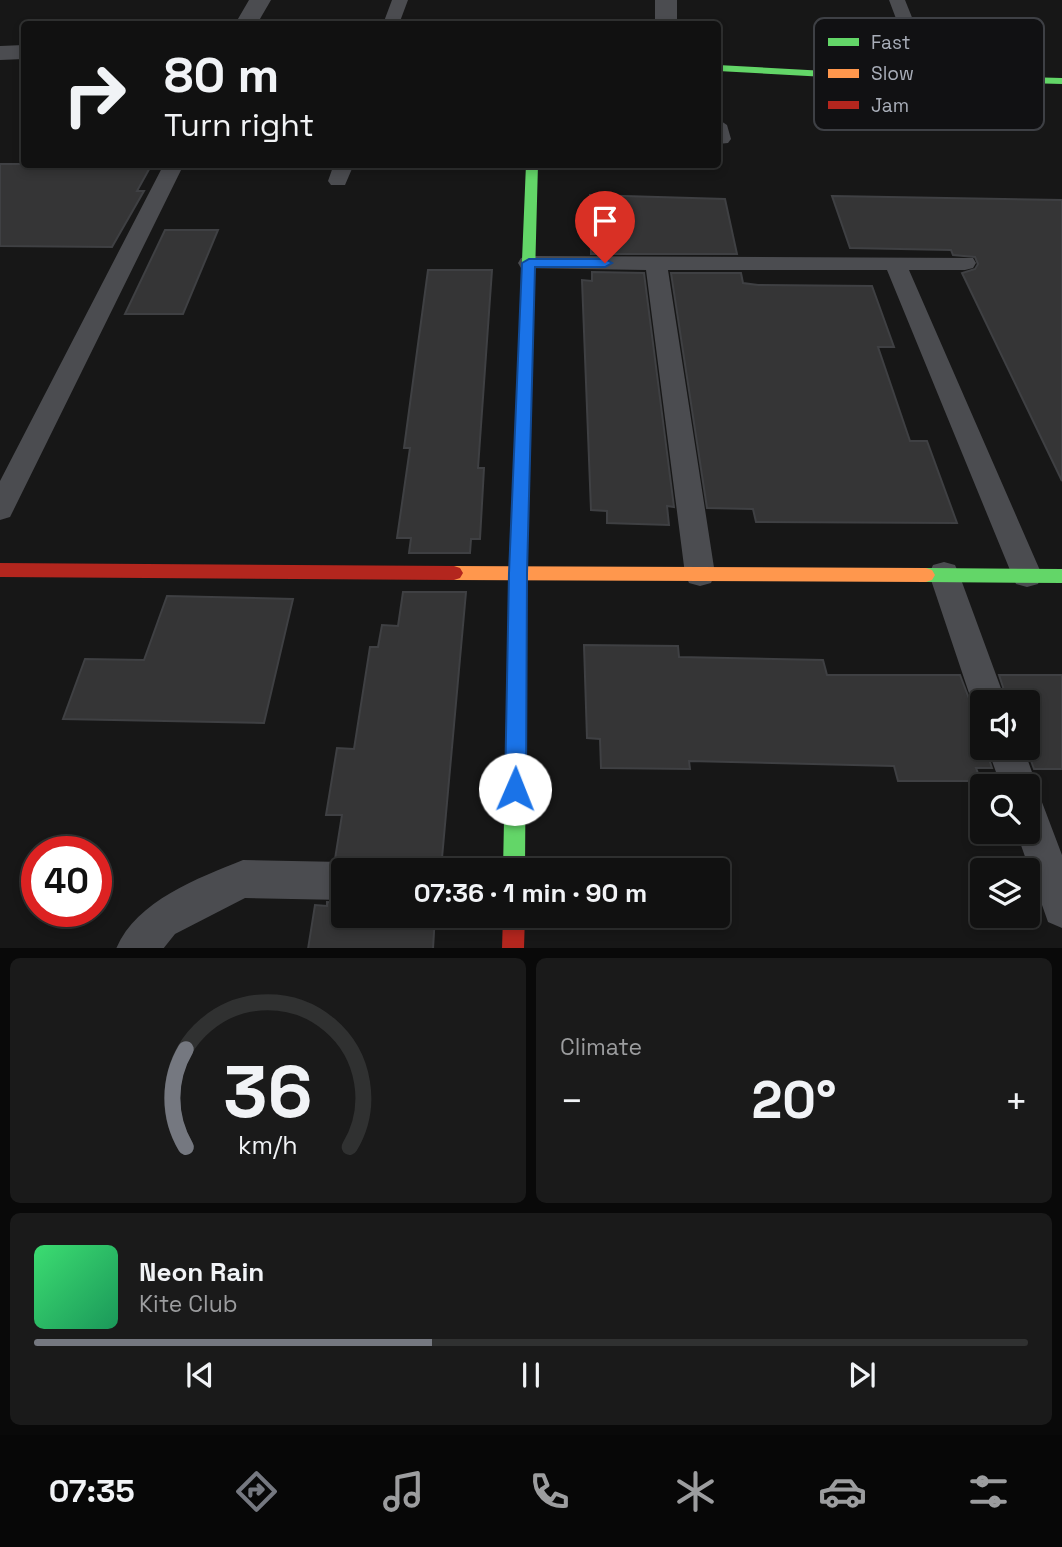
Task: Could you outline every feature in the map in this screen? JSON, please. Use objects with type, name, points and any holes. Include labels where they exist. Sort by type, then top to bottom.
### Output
[{"type":"street","points":[[248,21],[260,0]]},
{"type":"street","points":[[666,0],[666,21]]},
{"type":"street","points":[[0,53],[21,52]]},
{"type":"street","points":[[721,68],[814,72]]},
{"type":"street","points":[[1044,80],[1062,81]]},
{"type":"street","points":[[514,858],[518,573],[532,168]]},
{"type":"street","points":[[0,570],[1062,576]]},
{"type":"street","points":[[513,948],[514,928]]},
{"type":"lane","points":[[392,21],[400,0]]},
{"type":"lane","points":[[897,0],[904,18]]},
{"type":"lane","points":[[0,509],[172,168]]},
{"type":"lane","points":[[529,263],[965,263]]},
{"type":"lane","points":[[656,263],[700,574]]},
{"type":"lane","points":[[895,263],[1027,575]]},
{"type":"lane","points":[[944,574],[985,690]]},
{"type":"lane","points":[[1039,844],[1062,908]]},
{"type":"lane","points":[[136,948],[161,920],[243,879],[331,881]]},
{"type":"building","points":[[0,164],[21,164],[21,168],[150,168],[137,191],[144,191],[112,247],[0,246]]},
{"type":"building","points":[[590,195],[725,199],[737,254],[591,254]]},
{"type":"building","points":[[832,196],[1062,200],[1062,481],[962,273],[975,269],[978,264],[975,257],[953,255],[951,250],[850,248]]},
{"type":"building","points":[[165,230],[218,230],[183,314],[125,314]]},
{"type":"building","points":[[428,270],[492,270],[478,468],[484,468],[480,539],[471,539],[470,553],[409,553],[411,538],[397,538],[410,448],[404,448]]},
{"type":"building","points":[[592,272],[644,273],[674,507],[667,506],[669,525],[607,523],[607,511],[591,510],[582,280],[592,281]]},
{"type":"building","points":[[671,273],[741,273],[743,283],[758,285],[872,286],[894,347],[878,347],[910,441],[927,441],[957,523],[756,522],[753,509],[707,508]]},
{"type":"building","points":[[403,592],[466,592],[442,858],[335,858],[342,815],[326,815],[337,748],[354,749],[370,647],[378,647],[382,625],[398,626]]},
{"type":"building","points":[[167,596],[293,599],[264,723],[63,719],[85,659],[144,660]]},
{"type":"building","points":[[584,645],[678,646],[679,657],[823,660],[827,675],[960,675],[970,701],[970,760],[989,760],[992,768],[976,768],[978,774],[970,774],[970,781],[898,781],[894,766],[689,761],[690,769],[601,768],[600,739],[587,738]]},
{"type":"building","points":[[999,675],[1062,675],[1062,769],[1034,769],[1031,760],[1040,760],[1040,690],[1004,690]]},
{"type":"building","points":[[327,902],[331,902],[331,928],[434,928],[433,948],[308,948],[315,905],[327,906]]},
{"type":"traffic: fast","points":[[721,68],[814,73]]},
{"type":"traffic: fast","points":[[1044,81],[1062,81]]},
{"type":"traffic: fast","points":[[514,858],[518,573],[532,168]]},
{"type":"traffic: fast","points":[[926,575],[1062,576]]},
{"type":"traffic: slow","points":[[454,573],[926,575]]},
{"type":"traffic: jam","points":[[0,570],[454,573]]},
{"type":"traffic: jam","points":[[513,948],[514,928]]},
{"type":"route","points":[[515,789],[518,573],[529,263],[605,263]]}]
